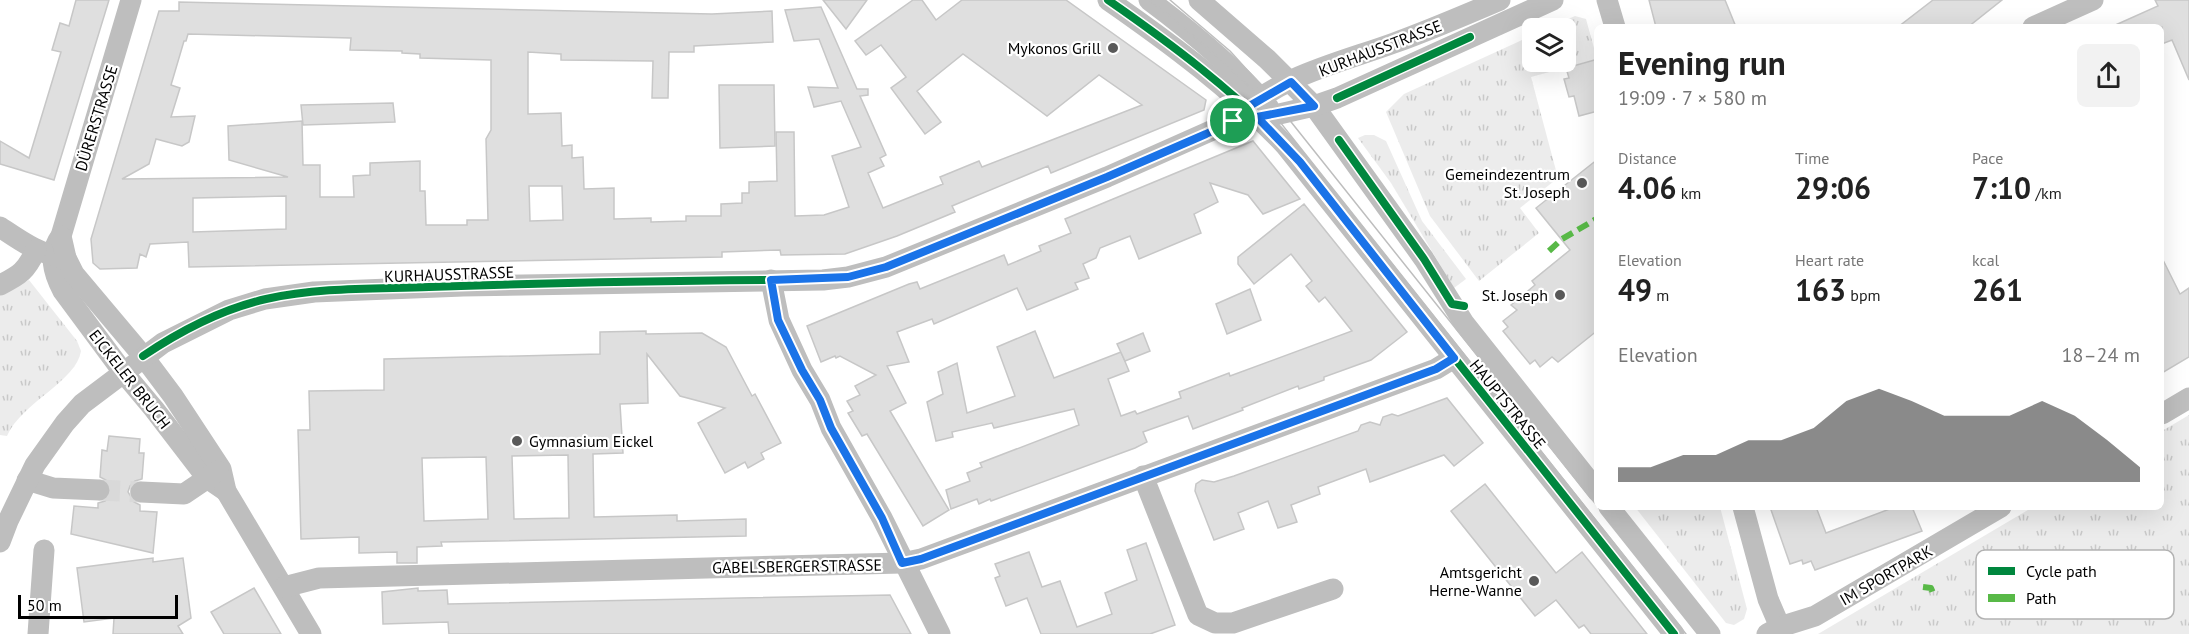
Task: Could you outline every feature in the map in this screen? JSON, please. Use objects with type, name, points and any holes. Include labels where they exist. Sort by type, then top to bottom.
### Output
[{"type":"street","name":"DÜRERSTRASSE","points":[[61,236],[131,0]]},
{"type":"street","name":"HAUPTSTRASSE","points":[[1108,0],[1205,74],[1261,109],[1454,358],[1674,634]]},
{"type":"street","points":[[1149,0],[1208,47],[1261,109]]},
{"type":"street","points":[[1170,0],[1230,51],[1261,109]]},
{"type":"street","name":"HAUPTSTRASSE","points":[[1199,0],[1291,82],[1314,106],[1418,249],[1464,323],[1594,487]]},
{"type":"street","name":"KURHAUSSTRASSE","points":[[0,542],[35,465],[65,423],[82,404],[143,356],[181,333],[229,310],[265,299],[314,292],[463,286],[848,277],[886,267],[1107,177],[1261,109],[1291,82],[1422,33],[1500,0]]},
{"type":"street","name":"KURHAUSSTRASSE","points":[[1261,109],[1314,106],[1337,98],[1553,0]]},
{"type":"street","points":[[1607,0],[1613,24]]},
{"type":"street","points":[[2040,24],[2092,0]]},
{"type":"street","name":"EICKELER BRUCH","points":[[0,227],[52,255],[74,274],[143,356],[173,396],[214,473],[311,634]]},
{"type":"street","name":"EICKELER BRUCH","points":[[61,236],[52,255],[55,277],[63,291],[123,372],[214,473]]},
{"type":"street","points":[[0,285],[21,274],[29,265],[52,255]]},
{"type":"street","points":[[771,280],[778,320],[802,370],[820,400],[831,428],[882,518],[902,563],[940,634]]},
{"type":"street","name":"GABELSBERGERSTRASSE","points":[[284,587],[319,578],[902,563],[921,559],[1436,369],[1454,358]]},
{"type":"street","points":[[2164,413],[2189,398]]},
{"type":"street","points":[[141,492],[184,494],[214,473]]},
{"type":"street","points":[[1143,476],[1198,615],[1215,623],[1233,623],[1333,589]]},
{"type":"street","points":[[27,480],[53,488],[99,490]]},
{"type":"street","points":[[1611,510],[1710,634]]},
{"type":"street","points":[[1744,510],[1768,599],[1773,631]]},
{"type":"street","name":"IM SPORTPARK","points":[[1773,631],[1815,616],[1996,510]]},
{"type":"street","points":[[38,634],[44,550]]},
{"type":"green space","points":[[1575,16],[1586,19],[1594,48],[1594,60],[1576,65],[1576,18],[1570,18]]},
{"type":"green space","points":[[1522,40],[1522,72],[1549,72],[1531,77],[1558,178],[1520,208],[1539,233],[1479,281],[1430,216],[1386,112],[1404,94]]},
{"type":"green space","points":[[1374,135],[1386,141],[1422,221],[1466,279],[1454,288],[1391,183],[1358,138]]},
{"type":"green space","points":[[29,280],[77,341],[81,351],[69,373],[24,413],[7,436],[0,435],[0,294]]},
{"type":"green space","points":[[2189,415],[2189,634],[1818,634],[2028,510],[2164,510],[2164,430]]},
{"type":"green space","points":[[1637,510],[1721,510],[1747,609],[1744,619],[1734,625],[1726,623]]},
{"type":"building","points":[[76,0],[109,0],[54,180],[0,164],[0,141],[29,158],[61,52],[52,50],[60,23],[69,26]]},
{"type":"building","points":[[823,0],[867,0],[846,29]]},
{"type":"building","points":[[913,0],[922,0],[936,20],[962,0],[1066,0],[1206,100],[1204,110],[1051,173],[1048,166],[952,206],[955,212],[845,254],[781,255],[780,250],[722,252],[722,257],[189,267],[188,242],[150,244],[146,257],[140,254],[137,268],[100,269],[93,263],[91,239],[159,11],[179,11],[179,2],[712,14],[772,11],[773,42],[694,46],[694,52],[669,52],[668,98],[652,98],[653,61],[561,60],[561,54],[528,52],[528,114],[561,113],[562,146],[572,145],[572,158],[583,157],[584,189],[614,188],[614,219],[651,218],[651,222],[686,221],[686,216],[721,216],[721,204],[742,203],[742,193],[749,193],[749,182],[777,181],[776,132],[794,132],[795,216],[824,215],[849,207],[832,156],[861,147],[841,101],[814,107],[808,87],[838,88],[819,39],[794,41],[785,10],[821,7],[857,89],[868,89],[868,95],[860,96],[886,155],[880,158],[884,166],[868,173],[883,208],[943,184],[940,177],[979,161],[982,167],[1142,105],[1099,75],[1047,116],[963,54],[917,91],[941,122],[925,134],[891,88],[906,77],[881,45],[866,55],[855,41]],"holes":[[[188,34],[351,38],[350,50],[402,51],[402,53],[420,54],[420,58],[491,60],[491,130],[486,139],[488,220],[467,220],[467,225],[426,225],[425,191],[420,191],[420,161],[370,163],[370,175],[353,176],[354,197],[320,197],[320,165],[303,165],[302,121],[228,126],[229,160],[288,177],[122,179],[149,164],[156,139],[182,146],[189,142],[195,116],[171,117],[180,88],[171,85]],[[529,186],[562,186],[563,220],[530,221]],[[286,196],[286,229],[193,232],[193,198]]]},
{"type":"building","points":[[1649,0],[1725,0],[1735,24],[1655,24]]},
{"type":"building","points":[[1933,0],[2002,0],[1972,24],[1902,24]]},
{"type":"building","points":[[2155,0],[2189,0],[2189,80],[2172,40],[2164,43],[2164,24],[2118,24],[2158,6]]},
{"type":"building","points":[[1594,60],[1594,112],[1579,116],[1574,96],[1569,97],[1564,79],[1569,78],[1567,72],[1576,72],[1576,65]]},
{"type":"building","points":[[719,85],[774,85],[775,146],[720,148]]},
{"type":"building","points":[[393,103],[395,122],[303,125],[301,105]]},
{"type":"building","points":[[1253,141],[1300,199],[1263,214],[1248,195],[1210,183],[1218,202],[1194,214],[1201,233],[1139,259],[1130,236],[1100,248],[1096,258],[1083,264],[1089,278],[1075,283],[1078,289],[1027,310],[1017,288],[934,324],[932,319],[897,332],[909,362],[887,366],[906,403],[890,411],[949,510],[923,526],[867,434],[862,436],[848,413],[853,411],[847,401],[860,395],[855,386],[876,375],[840,356],[821,362],[807,326],[909,284],[917,282],[920,289],[1004,255],[1008,265],[1041,251],[1039,246],[1071,233],[1065,219]]},
{"type":"building","name":"St. Joseph","points":[[1594,162],[1594,333],[1558,362],[1552,357],[1540,367],[1535,360],[1530,364],[1503,331],[1508,327],[1503,321],[1517,310],[1511,305],[1535,285],[1532,281],[1570,250],[1536,208]]},
{"type":"building","points":[[1304,204],[1407,332],[1371,360],[1324,377],[1324,380],[1299,389],[1298,386],[1193,429],[1188,416],[1143,432],[1147,442],[1135,448],[991,501],[990,499],[979,504],[977,499],[951,509],[946,490],[970,481],[967,473],[982,467],[980,463],[1079,425],[1074,409],[994,428],[992,423],[952,432],[953,437],[936,441],[927,402],[943,394],[938,372],[957,363],[967,413],[1015,396],[997,347],[1035,331],[1054,378],[1121,352],[1129,371],[1108,379],[1121,416],[1135,411],[1137,414],[1181,398],[1179,392],[1229,373],[1230,376],[1352,331],[1325,297],[1319,302],[1306,286],[1312,281],[1291,254],[1254,284],[1238,264],[1238,257]]},
{"type":"building","points":[[2164,262],[2180,294],[2189,288],[2189,357],[2164,372]]},
{"type":"building","points":[[1250,289],[1261,320],[1227,334],[1216,304]]},
{"type":"building","points":[[600,332],[702,333],[726,347],[781,443],[761,453],[764,459],[748,468],[745,462],[725,473],[698,423],[725,408],[680,396],[647,354],[648,403],[620,404],[623,453],[593,454],[594,517],[677,515],[677,521],[746,519],[746,536],[441,542],[442,546],[417,547],[417,563],[397,563],[397,552],[359,553],[359,537],[301,539],[298,430],[310,430],[309,391],[384,390],[384,359],[600,354]],"holes":[[[568,455],[569,518],[514,519],[512,456]],[[486,457],[488,519],[424,521],[422,458]]]},
{"type":"building","points":[[1143,333],[1150,351],[1125,361],[1117,344]]},
{"type":"building","points":[[1447,398],[1483,443],[1454,466],[1444,455],[1370,482],[1366,469],[1318,487],[1320,494],[1291,505],[1297,522],[1278,528],[1268,501],[1238,513],[1244,529],[1214,540],[1195,491],[1196,484],[1202,480],[1214,482],[1234,476],[1358,431],[1361,425],[1370,422],[1380,425],[1383,417],[1392,414],[1398,416]]},
{"type":"building","points":[[109,436],[140,439],[139,453],[144,453],[142,479],[135,481],[128,492],[134,502],[140,505],[140,511],[157,512],[153,553],[71,534],[74,506],[98,508],[98,503],[110,496],[111,485],[100,477],[102,450],[107,451]]},
{"type":"building","points":[[1485,484],[1556,573],[1582,552],[1647,634],[1591,634],[1584,625],[1579,628],[1556,600],[1535,616],[1451,511]]},
{"type":"building","points":[[1771,510],[1817,510],[1826,533],[1887,510],[1913,510],[1922,531],[1815,570],[1811,561],[1803,564],[1802,560],[1790,564]]},
{"type":"building","points":[[1146,543],[1175,625],[1150,634],[1041,634],[1027,598],[1006,606],[995,578],[1000,576],[995,564],[1029,552],[1042,587],[1060,581],[1077,627],[1112,614],[1105,593],[1137,580],[1127,550]]},
{"type":"building","points":[[153,558],[153,562],[183,558],[191,618],[178,626],[183,634],[113,634],[114,618],[84,622],[77,568]]},
{"type":"building","points":[[254,588],[281,634],[224,634],[211,612]]},
{"type":"building","points":[[418,588],[418,591],[447,590],[448,604],[890,595],[911,634],[449,634],[448,622],[383,624],[382,592]]},
{"type":"tunnel","points":[[99,490],[141,492]]},
{"type":"tram line","points":[[1149,0],[1206,47],[1261,98],[1686,634]]},
{"type":"tram line","points":[[1170,0],[1230,51],[1268,93],[1594,502]]},
{"type":"tram line","points":[[1600,510],[1699,634]]},
{"type":"marked path","points":[[1549,251],[1562,239],[1594,220]]},
{"type":"marked path","points":[[771,280],[779,320],[802,370],[820,400],[831,428],[882,518],[902,563]]},
{"type":"marked path","points":[[1923,587],[1931,588],[1933,593]]},
{"type":"cycle path","points":[[1108,0],[1200,68],[1244,105],[1285,145],[1674,634]]},
{"type":"cycle path","points":[[1337,98],[1470,37]]},
{"type":"cycle path","points":[[1339,140],[1424,259],[1452,304],[1464,306]]},
{"type":"cycle path","points":[[143,356],[187,330],[233,309],[266,299],[306,292],[514,284],[771,280]]},
{"type":"place","name":"Mykonos Grill","points":[[1113,48]]},
{"type":"place","name":"Gemeindezentrum St. Joseph","points":[[1582,183]]},
{"type":"place","name":"St. Joseph","points":[[1560,295]]},
{"type":"place","name":"Gymnasium Eickel","points":[[517,441]]},
{"type":"place","name":"Amtsgericht Herne-Wanne","points":[[1534,581]]},
{"type":"route","points":[[1291,82],[1314,106],[1257,117],[1300,162],[1454,358],[1436,369],[921,559],[902,563],[882,518],[831,428],[820,400],[802,370],[778,320],[771,280],[848,277],[886,267],[1107,177],[1233,121],[1246,108],[1291,82]]}]
